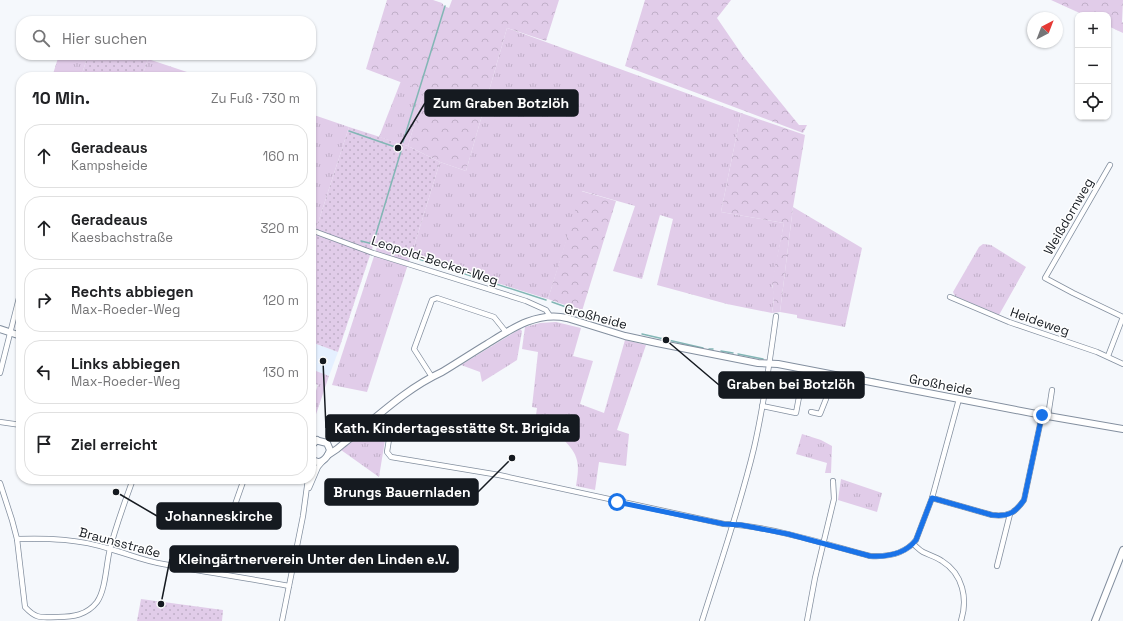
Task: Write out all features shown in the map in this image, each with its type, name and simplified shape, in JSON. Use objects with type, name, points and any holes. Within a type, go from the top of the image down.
[{"type":"street","name":"Weißdornweg","points":[[1108,356],[1123,316],[1073,293],[1045,278],[1110,165]]},
{"type":"street","name":"Leopold-Becker-Weg","points":[[316,232],[373,253],[526,300],[546,310],[550,316]]},
{"type":"street","name":"Heideweg","points":[[950,297],[1008,322],[1108,356],[1123,364]]},
{"type":"street","points":[[432,376],[414,349],[432,300],[436,298],[494,317],[506,332]]},
{"type":"street","points":[[0,373],[16,310]]},
{"type":"street","name":"Großheide","points":[[326,458],[392,404],[432,376],[442,372],[523,323],[550,316],[567,318],[625,336],[716,355],[778,364],[1045,416],[1123,429]]},
{"type":"street","points":[[702,621],[732,525],[753,449],[770,364],[776,316]]},
{"type":"street","points":[[0,329],[16,335]]},
{"type":"street","points":[[811,412],[820,414],[826,399],[830,374]]},
{"type":"street","points":[[932,498],[999,516],[1010,514],[1019,508],[1024,500],[1052,390]]},
{"type":"street","points":[[762,406],[796,413],[799,397]]},
{"type":"street","points":[[376,418],[390,433],[387,452],[391,457],[499,475],[724,524],[741,525],[788,534],[870,556],[882,557],[902,551],[913,544],[916,540],[932,498],[959,399]]},
{"type":"street","points":[[0,422],[16,424]]},
{"type":"street","points":[[316,440],[324,441],[329,446],[330,450],[316,472]]},
{"type":"street","name":"Großheide","points":[[329,446],[342,444]]},
{"type":"street","points":[[316,461],[326,458]]},
{"type":"street","points":[[807,621],[813,584],[834,499],[833,481]]},
{"type":"street","points":[[0,483],[17,539],[26,607],[33,615],[40,617],[80,615],[90,609],[97,602],[102,591],[110,548],[131,484]]},
{"type":"street","points":[[231,516],[242,484]]},
{"type":"street","points":[[282,621],[307,484]]},
{"type":"street","points":[[306,493],[310,484]]},
{"type":"street","points":[[997,566],[1010,514]]},
{"type":"street","name":"Braunsstraße","points":[[17,539],[44,538],[68,540],[110,548],[140,559],[163,564],[289,586]]},
{"type":"street","points":[[913,544],[923,552],[943,561],[952,568],[959,578],[964,595],[961,621]]},
{"type":"street","points":[[1095,621],[1123,550]]},
{"type":"shaded area","points":[[316,344],[338,352],[329,376],[316,371]]},
{"type":"green space","points":[[387,0],[433,0],[442,3],[444,6],[449,8],[452,0],[559,0],[546,41],[507,28],[466,171],[440,162],[408,146],[424,91],[366,69]]},
{"type":"green space","points":[[645,0],[731,0],[717,18],[743,56],[799,125],[807,125],[803,133],[625,66]]},
{"type":"green space","points":[[1051,0],[1123,0],[1123,33],[1111,27],[1111,12],[1077,12]]},
{"type":"green space","points":[[507,28],[741,113],[721,212],[784,223],[772,286],[774,296],[772,313],[727,304],[657,285],[673,219],[660,215],[642,279],[613,271],[635,206],[582,191],[548,299],[411,256],[440,162],[466,171]]},
{"type":"green space","points":[[57,60],[86,60],[83,72],[54,72]]},
{"type":"green space","points":[[86,60],[148,60],[144,72],[83,72]]},
{"type":"green space","points":[[148,60],[151,60],[187,72],[144,72]]},
{"type":"green space","points":[[401,81],[424,91],[408,146],[379,137]]},
{"type":"green space","points":[[741,113],[805,135],[793,207],[780,312],[772,313],[774,299],[772,282],[784,223],[721,212]]},
{"type":"green space","points":[[316,116],[349,127],[316,226]]},
{"type":"green space","points":[[349,127],[408,146],[440,162],[411,256],[374,243],[338,352],[316,344],[317,226]]},
{"type":"green space","points":[[581,191],[616,201],[582,311],[548,299]]},
{"type":"green space","points":[[793,207],[862,248],[845,327],[797,318],[797,315],[780,312]]},
{"type":"green space","points":[[983,244],[991,245],[1026,267],[999,315],[955,296],[953,292],[979,247]]},
{"type":"green space","points":[[377,247],[410,258],[367,392],[332,385]]},
{"type":"green space","points":[[556,322],[581,328],[573,356],[593,361],[580,404],[604,413],[625,340],[646,345],[617,430],[629,434],[626,466],[599,462],[595,490],[576,486],[578,472],[577,460],[572,450],[563,439],[564,434],[558,432],[557,436],[553,436],[546,429],[547,417],[536,415],[537,408],[532,407],[538,352],[522,349],[525,327],[540,323]]},
{"type":"green space","points":[[520,329],[522,331],[517,360],[482,382],[480,372],[461,365]]},
{"type":"green space","points":[[316,371],[329,376],[316,414],[316,391],[318,385],[316,384]]},
{"type":"green space","points":[[377,423],[386,434],[379,477],[341,450]]},
{"type":"green space","points":[[802,434],[821,440],[832,446],[831,473],[825,473],[827,463],[796,454]]},
{"type":"green space","points":[[841,479],[882,493],[877,512],[838,500]]},
{"type":"green space","points":[[141,599],[223,610],[222,621],[137,621]]},
{"type":"waterway","points":[[403,142],[445,6]]},
{"type":"waterway","points":[[349,131],[398,148],[401,151],[373,244],[361,241]]},
{"type":"waterway","points":[[378,246],[546,300]]},
{"type":"waterway","points":[[552,302],[591,316]]},
{"type":"waterway","points":[[596,317],[621,326]]},
{"type":"waterway","points":[[642,334],[703,348]]},
{"type":"waterway","points":[[721,351],[733,353]]},
{"type":"waterway","points":[[738,354],[763,359]]},
{"type":"waterway","points":[[843,373],[854,375]]},
{"type":"waterway","points":[[861,377],[878,380]]},
{"type":"place","name":"Zum Graben Botzlöh","points":[[398,148]]},
{"type":"place","name":"Graben bei Botzlöh","points":[[666,340]]},
{"type":"place","name":"Kath. Kindertagesstätte St. Brigida","points":[[323,361]]},
{"type":"place","name":"Brungs Bauernladen","points":[[512,458]]},
{"type":"place","name":"Johanneskirche","points":[[116,492]]},
{"type":"place","name":"Kleingärtnerverein Unter den Linden e.V.","points":[[161,604]]},
{"type":"route","points":[[617,502],[724,524],[741,525],[788,534],[870,556],[882,557],[902,551],[913,544],[916,540],[932,498],[999,516],[1010,514],[1019,508],[1024,500],[1042,415]]}]
